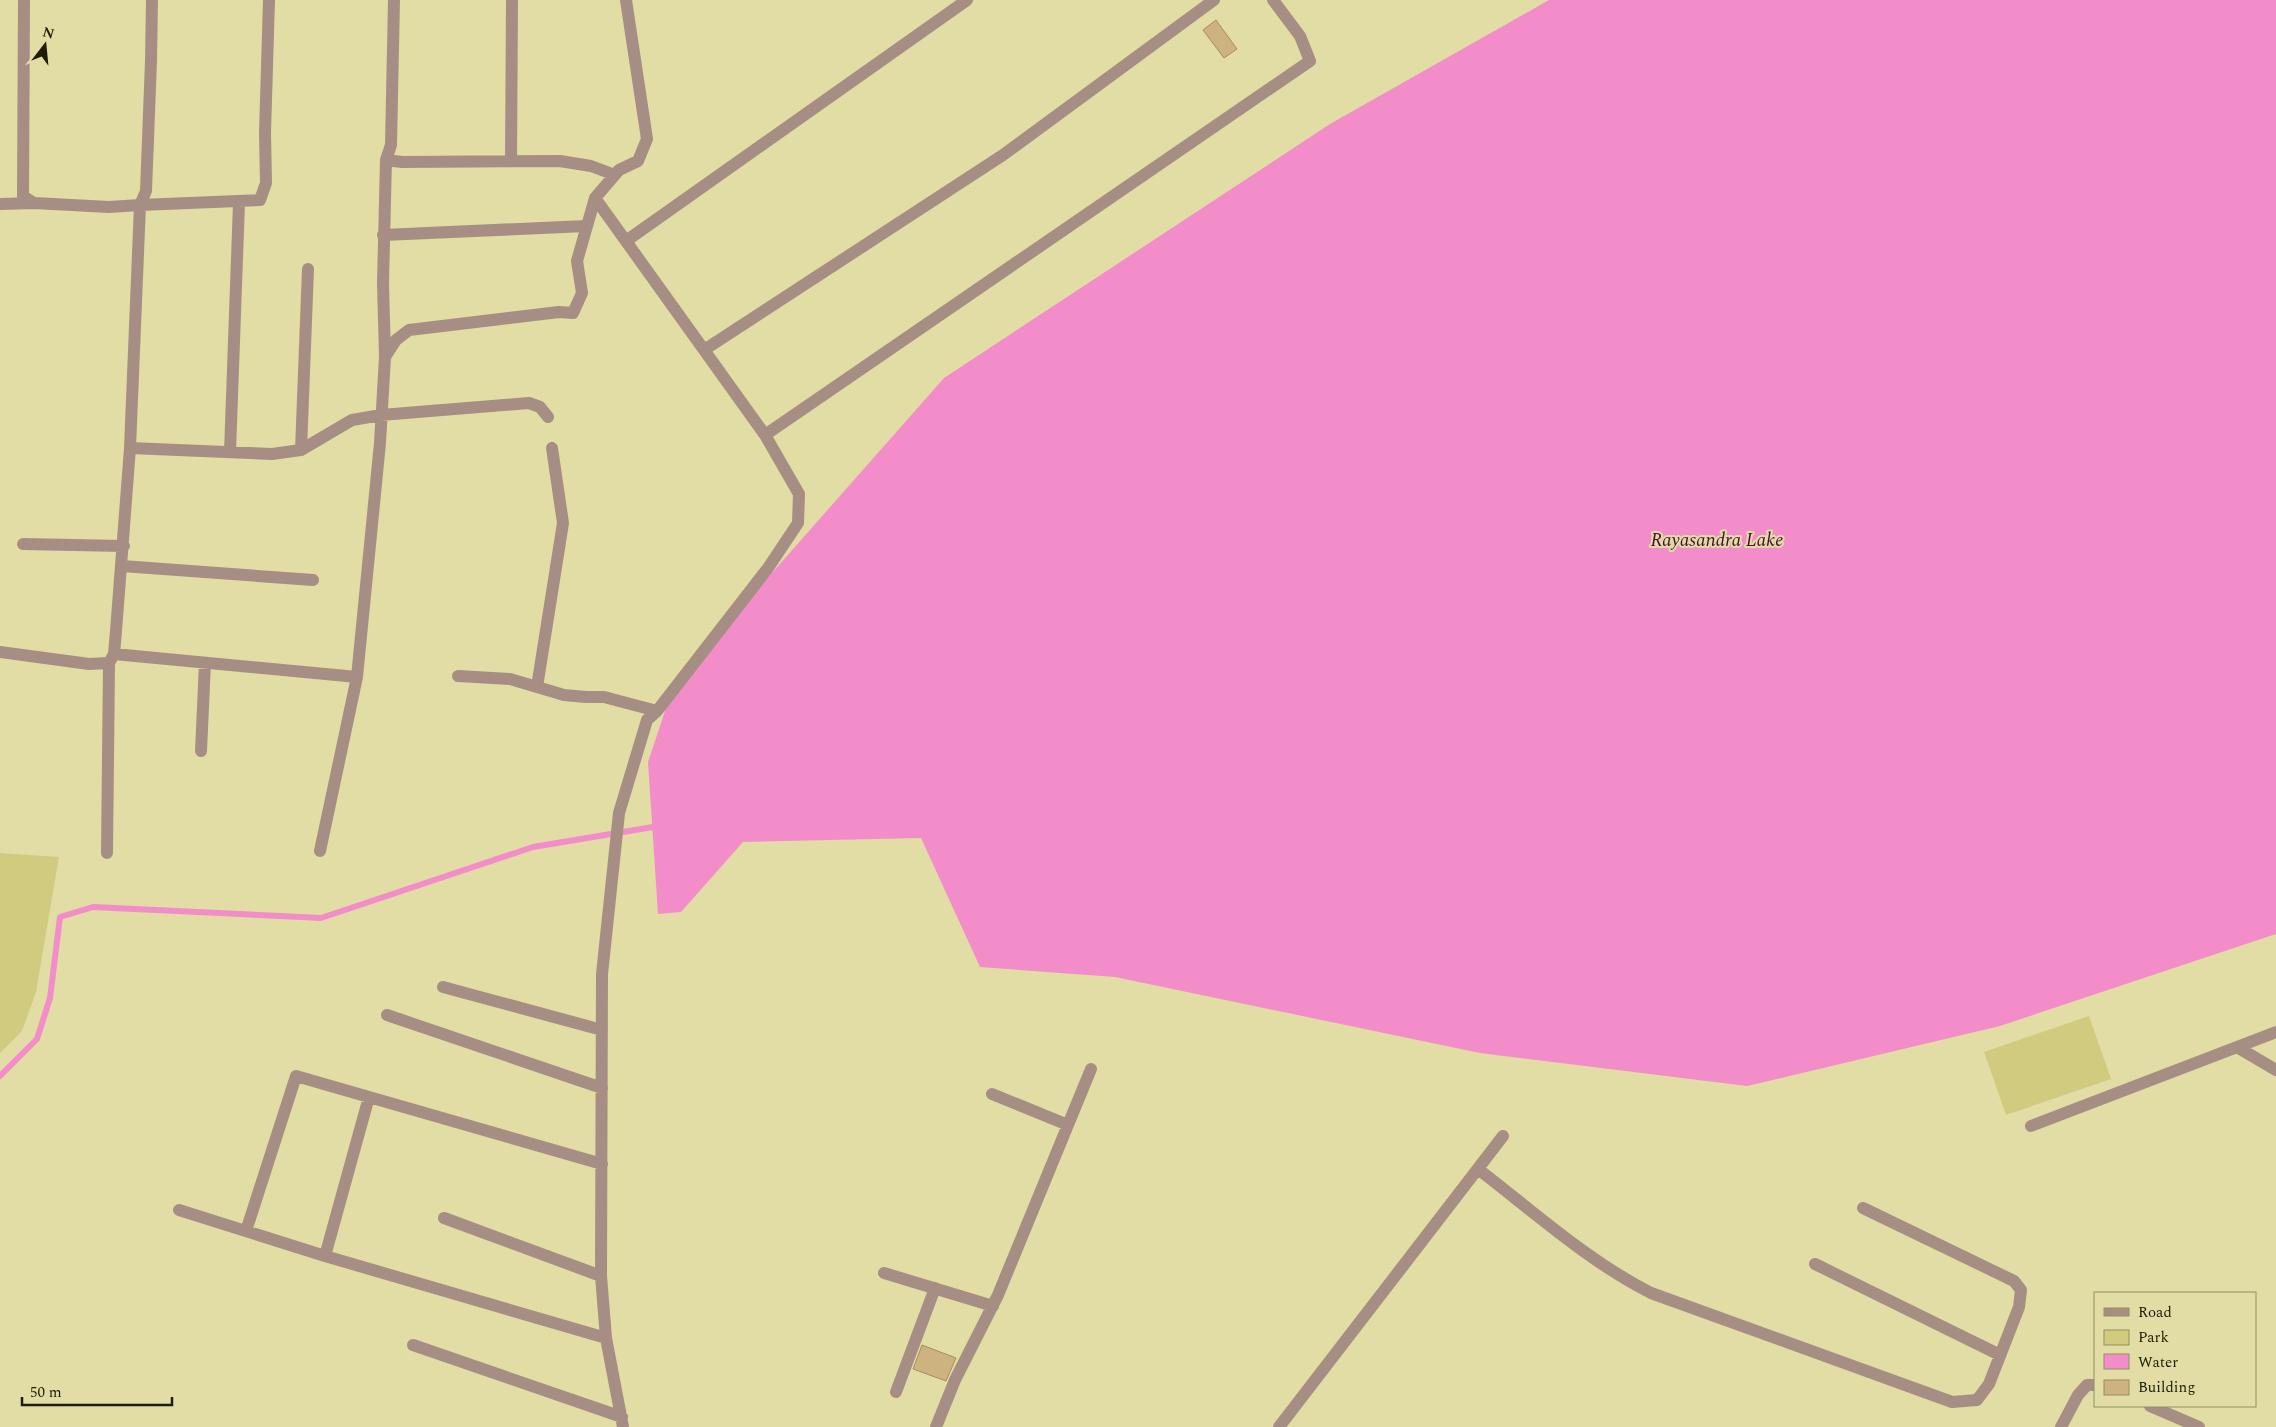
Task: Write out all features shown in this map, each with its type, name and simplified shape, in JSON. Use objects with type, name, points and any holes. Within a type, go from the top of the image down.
[{"type":"street","points":[[24,0],[23,196],[34,203]]},
{"type":"street","points":[[106,853],[111,658],[124,546],[140,205],[146,190],[152,0]]},
{"type":"street","points":[[0,204],[34,203],[109,207],[239,203],[260,200],[266,183],[264,133],[269,0]]},
{"type":"street","points":[[320,851],[357,677],[381,415],[384,357],[383,235],[386,160],[390,145],[394,0]]},
{"type":"street","points":[[510,162],[512,0]]},
{"type":"street","points":[[384,357],[396,340],[409,330],[559,312],[573,313],[582,293],[576,261],[595,198],[619,170],[638,161],[648,139],[626,0]]},
{"type":"street","points":[[626,241],[967,0]]},
{"type":"street","points":[[704,350],[1003,155],[1214,0]]},
{"type":"street","points":[[765,435],[1310,61],[1300,36],[1273,0]]},
{"type":"street","points":[[386,160],[402,162],[560,161],[592,166],[615,175]]},
{"type":"street","points":[[595,198],[765,435],[799,494],[798,523],[768,568],[648,720],[619,813],[602,974],[601,1276],[606,1338],[622,1422]]},
{"type":"street","points":[[230,452],[239,203]]},
{"type":"street","points":[[383,235],[586,226]]},
{"type":"street","points":[[301,450],[308,269]]},
{"type":"street","points":[[130,448],[272,454],[301,450],[352,420],[381,415],[528,403],[540,407],[548,417]]},
{"type":"street","points":[[537,687],[563,523],[552,448]]},
{"type":"street","points":[[23,544],[124,546]]},
{"type":"street","points":[[122,566],[313,580]]},
{"type":"street","points":[[0,652],[89,664],[111,658],[205,663],[357,677]]},
{"type":"street","points":[[200,751],[205,663]]},
{"type":"street","points":[[458,676],[510,679],[564,695],[586,698],[604,696],[657,711]]},
{"type":"street","points":[[443,987],[602,1030]]},
{"type":"street","points":[[386,1015],[602,1088]]},
{"type":"street","points":[[2031,1126],[2276,1032]]},
{"type":"street","points":[[2237,1047],[2276,1070]]},
{"type":"street","points":[[936,1427],[955,1380],[993,1306],[1092,1068]]},
{"type":"street","points":[[246,1231],[296,1076],[602,1164]]},
{"type":"street","points":[[992,1094],[1068,1126]]},
{"type":"street","points":[[325,1256],[369,1096]]},
{"type":"street","points":[[1279,1427],[1504,1136]]},
{"type":"street","points":[[1478,1169],[1599,1262],[1625,1280],[1651,1293],[1952,1402],[1977,1400],[1989,1384],[2018,1307],[2021,1290],[2014,1281],[1863,1208]]},
{"type":"street","points":[[179,1210],[325,1256],[606,1338]]},
{"type":"street","points":[[444,1218],[601,1276]]},
{"type":"street","points":[[1814,1264],[2000,1355]]},
{"type":"street","points":[[884,1273],[993,1306]]},
{"type":"street","points":[[896,1392],[935,1288]]},
{"type":"street","points":[[413,1345],[622,1422]]},
{"type":"street","points":[[2061,1427],[2078,1395],[2087,1385],[2094,1385]]},
{"type":"street","points":[[2152,1407],[2199,1427]]},
{"type":"green space","points":[[0,853],[59,857],[36,992],[22,1031],[0,1053]]},
{"type":"green space","points":[[2089,1016],[2111,1079],[2006,1115],[1984,1052]]},
{"type":"water","name":"Rayasandra Lake","points":[[1549,0],[2276,0],[2276,934],[2000,1026],[1747,1086],[1480,1053],[1115,977],[980,967],[921,838],[743,842],[681,912],[658,914],[648,762],[674,684],[944,378],[1330,124]]},
{"type":"building","points":[[1216,20],[1237,49],[1224,58],[1203,30]]},
{"type":"building","points":[[922,1345],[956,1358],[946,1381],[913,1369]]},
{"type":"waterway","points":[[0,1076],[37,1039],[50,998],[60,917],[93,907],[321,918],[533,847],[659,826]]}]
